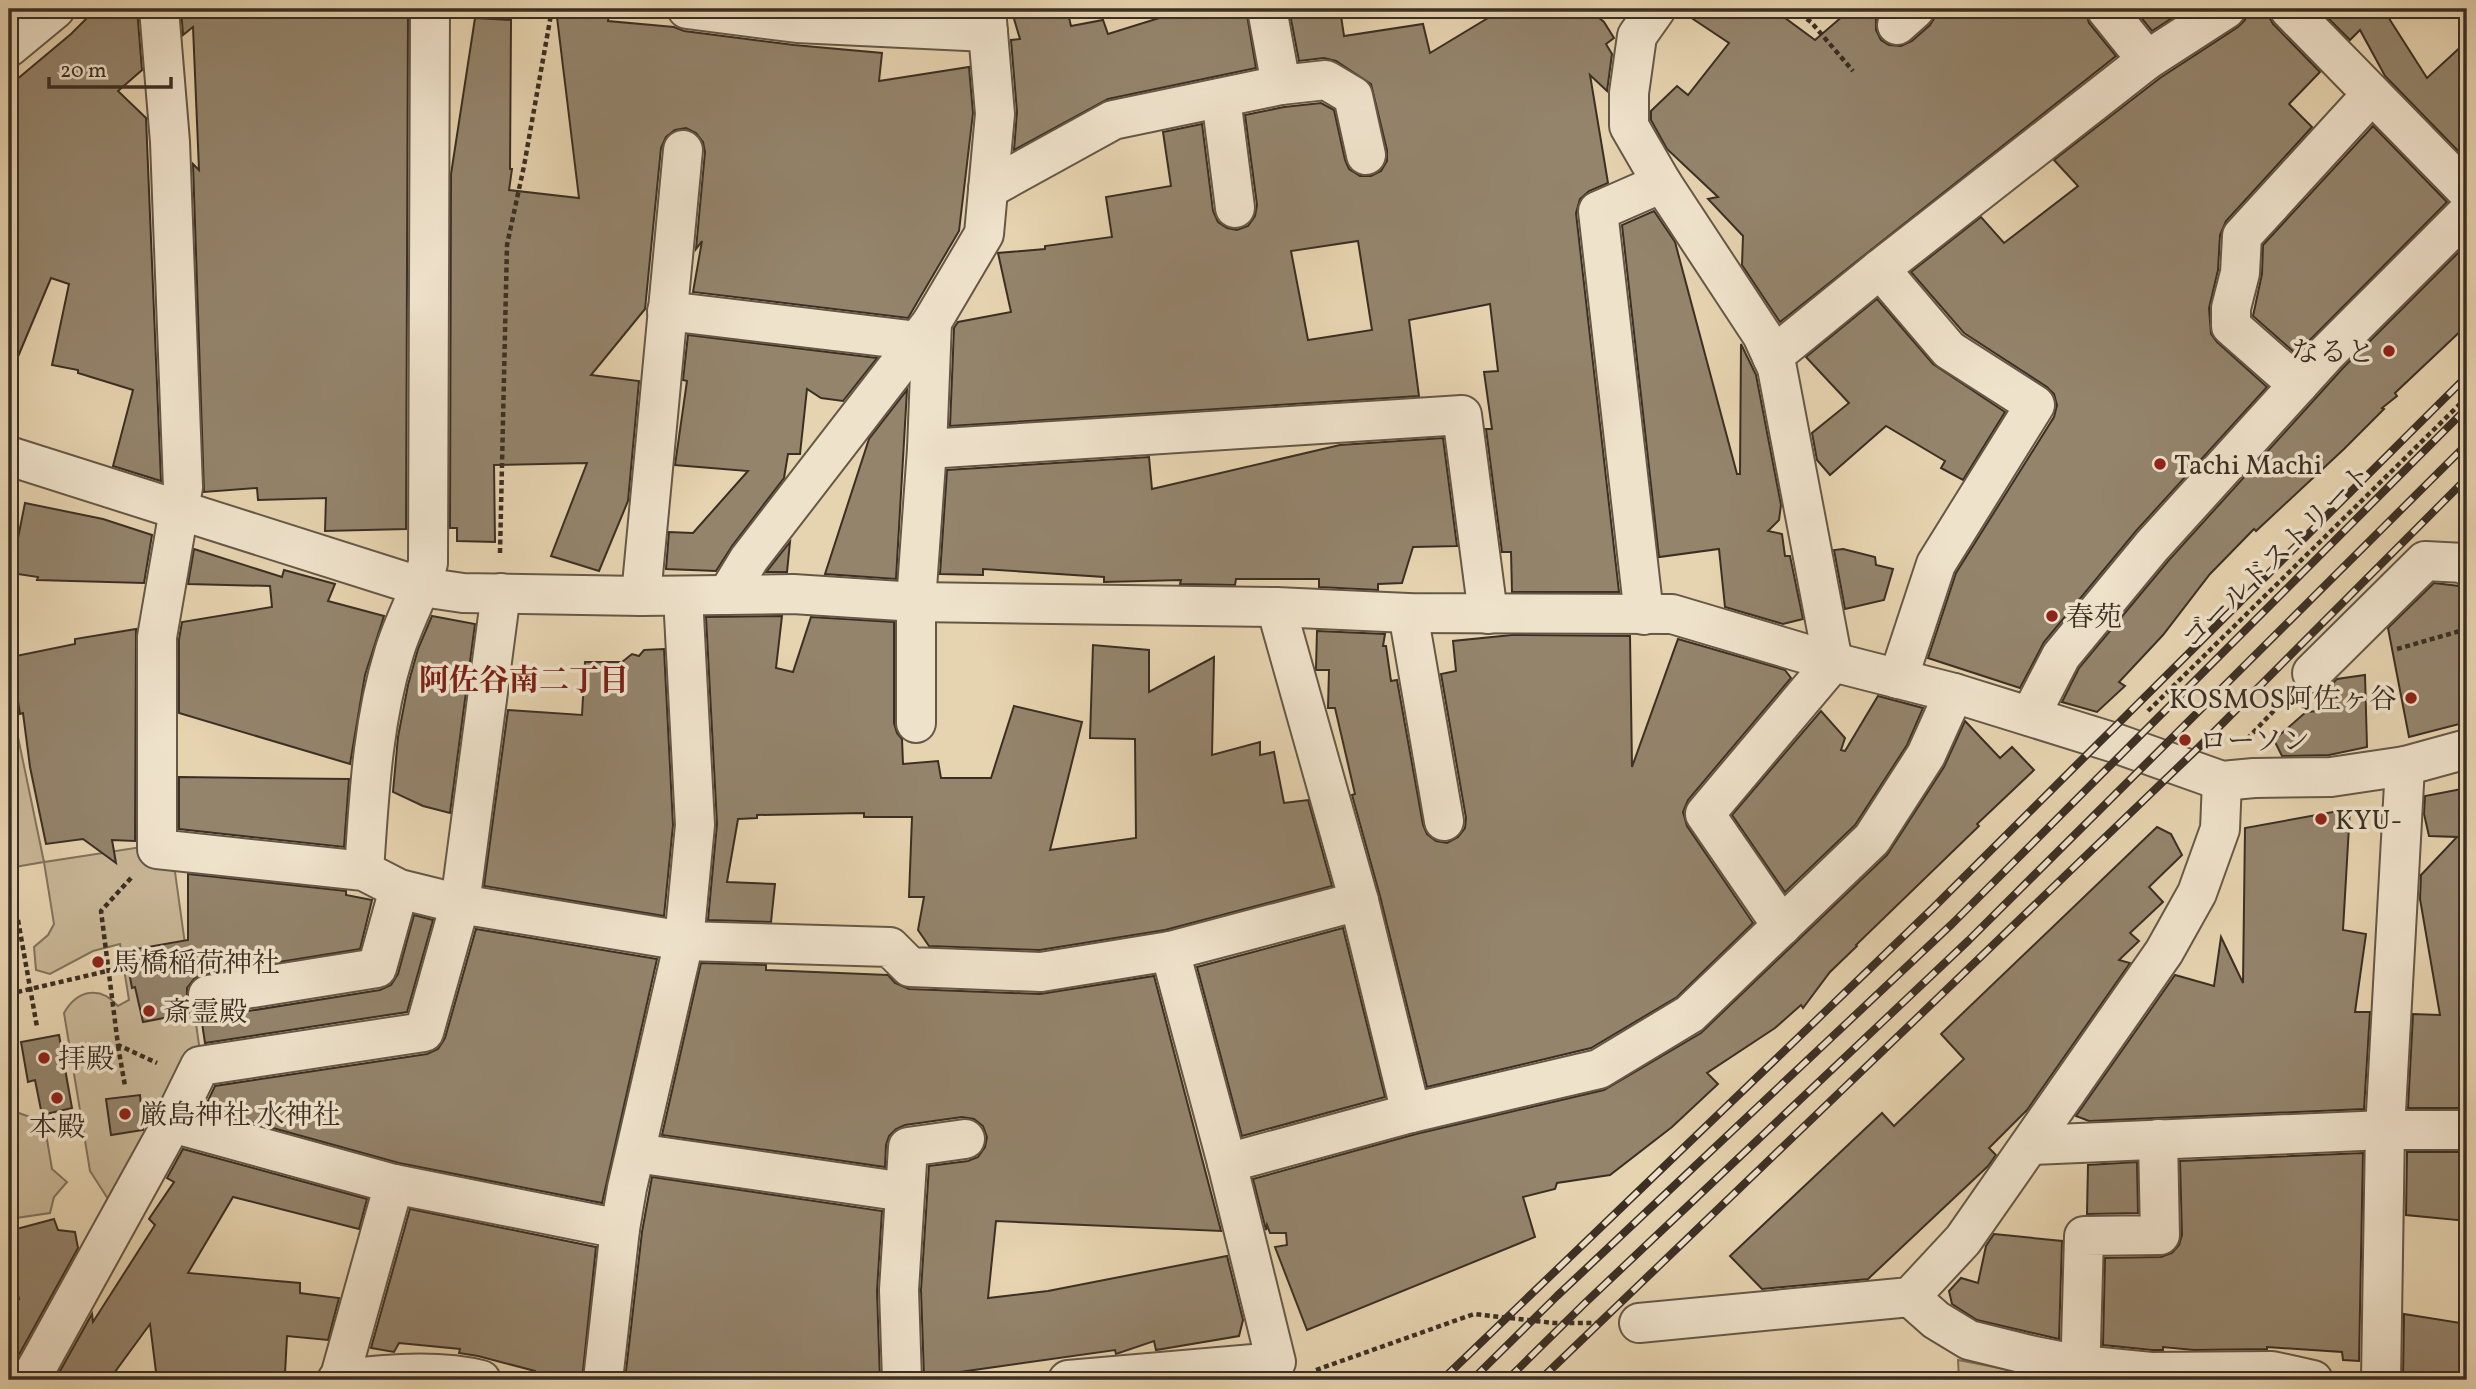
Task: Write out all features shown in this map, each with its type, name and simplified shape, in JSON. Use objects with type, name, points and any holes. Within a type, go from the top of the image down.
[{"type":"street","points":[[9,47],[55,9]]},
{"type":"street","points":[[159,9],[170,142],[183,487],[158,636],[157,849],[364,871],[399,889],[460,904],[684,941],[890,947],[910,967],[1041,972],[1170,951],[1359,901]]},
{"type":"street","points":[[364,871],[372,760],[383,693],[394,651],[422,587],[428,563],[430,9]]},
{"type":"street","points":[[687,9],[797,23],[987,20],[995,114],[984,234],[925,331],[749,559],[727,595]]},
{"type":"street","points":[[1268,9],[1281,85]]},
{"type":"street","points":[[2106,9],[2147,60]]},
{"type":"street","points":[[1772,357],[2147,60],[2226,9]]},
{"type":"street","points":[[2289,9],[2467,191]]},
{"type":"street","points":[[1640,18],[1629,93],[1629,126],[1662,183],[1762,335],[1777,369],[1833,662]]},
{"type":"street","points":[[988,189],[1113,120],[1281,85],[1326,80],[1353,96],[1366,155]]},
{"type":"street","points":[[2298,385],[2231,326],[2231,307],[2240,272],[2242,236],[2372,94]]},
{"type":"street","points":[[1221,98],[1235,208]]},
{"type":"street","points":[[641,596],[683,150]]},
{"type":"street","points":[[1644,615],[1598,211],[1662,183]]},
{"type":"street","points":[[2030,716],[2061,656],[2152,546],[2327,353],[2467,213]]},
{"type":"street","points":[[1880,270],[1949,350],[2035,405],[1936,564],[1898,680]]},
{"type":"street","points":[[667,311],[925,331]]},
{"type":"street","points":[[916,723],[916,601],[926,449],[925,331]]},
{"type":"street","points":[[926,449],[1462,415],[1488,614]]},
{"type":"street","points":[[9,456],[422,587],[463,593],[641,596],[793,594],[916,601],[1276,607],[1408,613],[1672,614],[2030,716],[2222,781],[2331,777],[2405,766],[2467,749]]},
{"type":"street","points":[[2312,673],[2425,561],[2464,563],[2467,566]]},
{"type":"street","points":[[30,1380],[172,1123],[200,1066],[424,1032],[460,904],[501,593]]},
{"type":"street","points":[[603,1380],[620,1229],[684,941],[695,825],[683,596]]},
{"type":"street","points":[[1276,607],[1359,901],[1411,1113]]},
{"type":"street","points":[[1408,613],[1444,821]]},
{"type":"street","points":[[1782,926],[1705,814],[1833,662]]},
{"type":"street","points":[[1227,1163],[1411,1113],[1599,1069],[1690,1014],[1872,839],[1926,755],[1954,693]]},
{"type":"street","points":[[2381,1380],[2385,1130],[2405,766]]},
{"type":"street","points":[[1639,1323],[1910,1297],[1963,1240],[2032,1145],[2164,952],[2197,893],[2220,829],[2222,781]]},
{"type":"street","points":[[208,995],[377,968],[399,889]]},
{"type":"street","points":[[1068,1380],[1276,1362],[1227,1163],[1170,951]]},
{"type":"street","points":[[172,1123],[394,1184],[620,1229]]},
{"type":"street","points":[[2032,1145],[2385,1130],[2467,1130]]},
{"type":"street","points":[[902,1380],[899,1290],[908,1147],[965,1139]]},
{"type":"street","points":[[2080,1373],[2084,1236],[2160,1235],[2158,1139]]},
{"type":"street","points":[[636,1153],[905,1192]]},
{"type":"street","points":[[394,1184],[338,1380],[433,1373],[460,1374],[481,1380]]},
{"type":"street","points":[[1910,1297],[1936,1320],[1969,1340],[2080,1373],[2272,1371],[2313,1380]]},
{"type":"path","points":[[501,593],[507,245],[552,9]]},
{"type":"path","points":[[1793,9],[1811,22],[1853,71]]},
{"type":"path","name":"ゴールドストリート","points":[[2115,743],[2467,397]]},
{"type":"path","points":[[125,1086],[107,971],[101,911],[157,849]]},
{"type":"path","points":[[9,874],[13,894]]},
{"type":"path","points":[[18,920],[37,1027]]},
{"type":"path","points":[[9,994],[107,971]]},
{"type":"path","points":[[118,1045],[166,1067]]},
{"type":"path","points":[[1310,1371],[1474,1314],[1554,1323],[1639,1323]]},
{"type":"shaded area","points":[[9,694],[44,862],[9,868]]},
{"type":"shaded area","points":[[148,846],[175,872],[200,1052],[110,1202],[90,1171],[64,1013],[75,999],[89,993],[104,995],[118,1006],[129,1000],[120,944],[93,951],[50,974],[36,970],[34,947],[48,935],[54,924],[44,862]]},
{"type":"shaded area","points":[[9,1078],[16,1112],[44,1122],[52,1169],[67,1182],[54,1197],[50,1213],[9,1219]]},
{"type":"shaded area","points":[[1958,1360],[2061,1380],[1959,1380]]},
{"type":"building","points":[[96,9],[137,9],[142,70],[118,91],[146,118],[161,481],[113,466],[133,390],[78,373],[78,370],[52,365],[69,284],[51,278],[9,378],[9,86],[71,34]]},
{"type":"building","points":[[181,9],[408,9],[406,529],[325,531],[326,498],[258,500],[257,488],[204,492],[193,164],[199,170],[193,27],[183,35]]},
{"type":"building","points":[[556,9],[610,9],[608,21],[674,27],[684,31],[794,45],[882,53],[879,81],[969,67],[973,113],[959,231],[908,318],[693,292],[702,241],[696,249],[705,152],[703,142],[696,133],[686,128],[675,130],[666,137],[661,148],[645,309],[591,375],[639,381],[628,501],[599,571],[551,556],[587,463],[494,465],[495,542],[457,541],[457,528],[450,528],[451,174],[475,18],[511,20],[512,169],[509,190],[579,198]]},
{"type":"building","points":[[1011,9],[1067,9],[1071,26],[1103,20],[1108,34],[1188,9],[1207,9],[1209,14],[1246,9],[1256,68],[1108,99],[1014,150],[1017,112],[1011,40],[1020,39]]},
{"type":"building","points":[[1289,9],[1340,9],[1344,36],[1423,24],[1430,53],[1503,9],[1588,9],[1604,22],[1614,38],[1606,44],[1612,54],[1607,91],[1590,75],[1608,183],[1589,191],[1580,199],[1576,213],[1619,592],[1512,592],[1511,552],[1502,552],[1486,429],[1492,429],[1484,372],[1498,371],[1490,304],[1409,320],[1419,396],[950,426],[954,328],[958,322],[1011,312],[998,253],[1045,249],[1045,246],[1112,237],[1106,197],[1171,186],[1163,132],[1202,124],[1213,211],[1218,222],[1237,230],[1248,226],[1255,216],[1257,205],[1245,115],[1321,103],[1334,110],[1349,169],[1360,176],[1371,176],[1381,171],[1387,161],[1387,150],[1371,84],[1336,61],[1324,58],[1299,61]],"holes":[[[1358,241],[1372,330],[1308,340],[1291,251]]]},
{"type":"building","points":[[1678,9],[1773,9],[1815,40],[1851,9],[1882,9],[1876,19],[1876,30],[1881,40],[1889,45],[1901,46],[1912,41],[1930,25],[1936,9],[2085,9],[2089,23],[2116,56],[1780,322],[1742,265],[1743,236],[1708,199],[1718,197],[1667,149],[1651,120],[1651,111],[1677,86],[1688,95],[1729,43]]},
{"type":"building","points":[[2134,9],[2186,9],[2152,31]]},
{"type":"building","points":[[2248,9],[2268,9],[2273,24],[2320,72],[2289,104],[2312,127],[2226,221],[2220,235],[2218,270],[2209,308],[2211,334],[2267,387],[2136,531],[2044,642],[2020,688],[1928,658],[1956,573],[2054,417],[2057,405],[2054,394],[2047,387],[1964,333],[1911,272],[1981,217],[2004,243],[2078,186],[2054,160],[2160,78],[2238,27],[2245,20]]},
{"type":"building","points":[[2319,9],[2383,9],[2427,78],[2467,41],[2467,160],[2385,76],[2360,30],[2350,40]]},
{"type":"building","points":[[2373,126],[2447,202],[2296,354],[2253,316],[2262,274],[2263,245]]},
{"type":"building","points":[[1654,211],[1675,242],[1737,474],[1740,474],[1741,344],[1756,375],[1781,505],[1779,520],[1768,531],[1782,534],[1785,556],[1790,556],[1803,619],[1783,624],[1725,607],[1719,549],[1659,557],[1622,225]]},
{"type":"building","points":[[2467,244],[2467,325],[2395,393],[2397,396],[2382,408],[2384,409],[2344,449],[2256,531],[2254,529],[2210,574],[2163,635],[2119,682],[2125,686],[2097,712],[2062,702],[2079,668],[2169,560],[2343,368]]},
{"type":"building","points":[[1877,299],[1933,364],[2005,412],[1963,480],[1941,468],[1945,461],[1886,426],[1830,475],[1817,460],[1812,433],[1849,403],[1806,357]]},
{"type":"building","points":[[688,335],[877,358],[843,401],[821,398],[807,389],[800,454],[788,454],[784,478],[716,571],[666,569],[669,532],[693,533],[748,471],[675,465],[687,381],[683,380]]},
{"type":"building","points":[[907,390],[896,579],[825,574],[869,439]]},
{"type":"building","points":[[1443,438],[1457,546],[1413,547],[1402,583],[1378,584],[1378,590],[1319,587],[1319,579],[1236,579],[1235,585],[1180,584],[1181,580],[1104,582],[1104,577],[983,569],[983,575],[940,574],[947,470],[1149,457],[1152,489],[1340,445]]},
{"type":"building","points":[[25,503],[103,519],[152,535],[144,583],[37,580],[38,577],[11,573]]},
{"type":"building","points":[[790,542],[787,572],[766,572],[767,571]]},
{"type":"building","points":[[194,549],[282,577],[284,570],[335,584],[328,601],[384,616],[365,675],[350,764],[179,713],[179,639],[182,622],[272,607],[270,586],[188,584]]},
{"type":"building","points":[[1843,549],[1875,557],[1876,565],[1893,569],[1884,600],[1845,609],[1834,550]]},
{"type":"building","points":[[2434,583],[2467,587],[2467,722],[2409,737],[2388,628]]},
{"type":"building","points":[[432,616],[475,624],[450,813],[423,806],[393,792],[398,737],[408,685],[418,649]]},
{"type":"building","points":[[782,616],[776,668],[793,672],[811,617],[894,622],[894,723],[902,739],[903,764],[938,761],[941,778],[991,778],[1014,706],[1082,722],[1050,850],[1136,838],[1135,739],[1090,738],[1093,645],[1149,650],[1149,692],[1214,657],[1212,755],[1260,742],[1260,755],[1274,752],[1284,803],[1308,800],[1332,886],[1165,930],[1040,950],[929,946],[918,930],[924,897],[909,897],[912,817],[864,817],[864,813],[757,815],[757,818],[738,819],[727,882],[775,884],[771,922],[708,920],[717,824],[706,617]]},
{"type":"building","points":[[136,629],[135,841],[112,840],[116,863],[83,839],[46,844],[11,657],[75,644],[75,639]]},
{"type":"building","points":[[1317,631],[1385,634],[1383,646],[1386,646],[1391,681],[1397,680],[1423,825],[1427,834],[1436,841],[1447,843],[1458,837],[1465,828],[1466,818],[1441,674],[1456,671],[1453,641],[1512,635],[1630,636],[1632,767],[1678,639],[1785,670],[1791,678],[1688,800],[1683,812],[1687,826],[1753,923],[1677,997],[1591,1048],[1427,1087],[1352,795],[1355,794],[1335,708],[1328,708],[1329,670],[1316,670]]},
{"type":"building","points":[[664,649],[673,825],[664,916],[484,886],[508,710],[582,715],[585,662],[622,662],[632,654],[639,656],[644,650]]},
{"type":"building","points":[[2365,675],[2367,747],[2329,755],[2282,756],[2274,740],[2306,712],[2330,710],[2325,694],[2334,687],[2337,679]]},
{"type":"building","points":[[1878,696],[1923,708],[1907,745],[1855,825],[1785,892],[1732,815],[1821,711],[1845,738],[1841,750],[1845,751]]},
{"type":"building","points":[[1965,721],[2000,758],[2012,747],[2034,770],[1856,945],[1830,972],[1803,1008],[1801,1005],[1775,1028],[1707,1073],[1718,1084],[1672,1127],[1610,1175],[1557,1183],[1555,1189],[1523,1197],[1535,1237],[1307,1330],[1275,1247],[1287,1245],[1286,1233],[1270,1233],[1267,1225],[1266,1230],[1253,1179],[1416,1134],[1604,1090],[1701,1033],[1887,855],[1944,767]]},
{"type":"building","points":[[179,777],[349,779],[344,847],[179,829]]},
{"type":"building","points":[[2467,788],[2467,1108],[2408,1108],[2413,1014],[2440,1015],[2420,899],[2421,875],[2457,837],[2429,836],[2424,814],[2425,796]]},
{"type":"building","points":[[2350,809],[2343,930],[2366,934],[2355,1012],[2370,1012],[2364,1109],[2089,1121],[2076,1116],[2175,975],[2214,986],[2221,937],[2243,983],[2245,828]]},
{"type":"building","points":[[2157,827],[2171,834],[2182,855],[2149,887],[2163,902],[2130,933],[2139,941],[2119,960],[2130,963],[2027,1110],[1989,1148],[1996,1155],[1988,1166],[1868,1279],[1762,1289],[1730,1256],[1882,1113],[1894,1126],[1964,1059],[1941,1034]]},
{"type":"building","points":[[188,874],[346,891],[346,895],[372,900],[360,949],[204,974],[194,979],[187,988],[187,999],[195,1012],[143,1022],[135,987],[132,988],[125,951],[188,940]]},
{"type":"building","points":[[414,915],[433,920],[407,1012],[205,1043],[201,1016],[211,1017],[380,990],[391,985],[398,974]]},
{"type":"building","points":[[1343,928],[1385,1097],[1242,1136],[1197,967]]},
{"type":"building","points":[[476,929],[657,959],[602,1203],[399,1163],[204,1109],[215,1086],[427,1054],[438,1049],[445,1038]]},
{"type":"building","points":[[701,963],[766,965],[766,970],[888,975],[895,983],[909,989],[1040,994],[1154,976],[1221,1231],[996,1221],[988,1298],[1048,1291],[1227,1256],[1243,1320],[1239,1336],[1156,1350],[1154,1341],[1116,1354],[1115,1350],[924,1377],[921,1290],[929,1166],[968,1161],[978,1157],[985,1147],[987,1137],[983,1126],[974,1119],[962,1117],[905,1125],[889,1136],[885,1167],[662,1135]]},
{"type":"building","points":[[59,1035],[72,1108],[42,1115],[35,1080],[28,1082],[21,1042]]},
{"type":"building","name":"厳島神社 水神社","points":[[140,1095],[143,1130],[111,1135],[106,1099]]},
{"type":"building","points":[[183,1149],[367,1199],[359,1229],[233,1197],[188,1273],[300,1283],[300,1293],[339,1298],[328,1340],[287,1336],[285,1374],[235,1373],[235,1380],[157,1380],[150,1324],[109,1380],[55,1380],[92,1314],[93,1322],[155,1225],[149,1219],[174,1182],[167,1178]]},
{"type":"building","points":[[2407,1152],[2467,1152],[2467,1221],[2406,1215]]},
{"type":"building","points":[[2363,1153],[2359,1361],[2343,1360],[2342,1352],[2267,1347],[2194,1350],[2163,1347],[2163,1350],[2152,1350],[2103,1345],[2105,1258],[2161,1257],[2172,1253],[2179,1245],[2182,1235],[2180,1161]]},
{"type":"building","points":[[2137,1162],[2138,1213],[2087,1214],[2088,1165]]},
{"type":"building","points":[[652,1177],[882,1211],[877,1291],[880,1380],[625,1380],[642,1232]]},
{"type":"building","points":[[410,1209],[596,1247],[582,1380],[533,1380],[535,1371],[459,1353],[460,1349],[399,1343],[394,1352],[371,1348]]},
{"type":"building","points":[[54,1219],[58,1230],[75,1232],[78,1248],[9,1369],[9,1302],[19,1299],[9,1258],[9,1231]]},
{"type":"building","points":[[1994,1234],[2062,1241],[2059,1339],[1977,1320],[1952,1304],[1949,1291],[1961,1278],[1978,1283],[1986,1246]]},
{"type":"building","points":[[2404,1314],[2467,1324],[2467,1380],[2403,1379]]},
{"type":"railway","points":[[1442,1380],[1933,908],[2467,376]]},
{"type":"railway","points":[[1472,1380],[1557,1296],[1952,924],[2467,408]]},
{"type":"railway","points":[[1507,1380],[1969,940],[2467,444]]},
{"type":"railway","points":[[1540,1380],[2195,751],[2467,478]]},
{"type":"place","name":"なると","points":[[2389,351]]},
{"type":"place","name":"Tachi Machi","points":[[2160,464]]},
{"type":"place","name":"春苑","points":[[2052,616]]},
{"type":"place","name":"KOSMOS阿佐ヶ谷","points":[[2411,698]]},
{"type":"place","name":"ローソン","points":[[2185,740]]},
{"type":"place","name":"KYU-","points":[[2321,819]]},
{"type":"place","name":"馬橋稲荷神社","points":[[98,962]]},
{"type":"place","name":"斎霊殿","points":[[149,1011]]},
{"type":"place","name":"拝殿","points":[[44,1058]]},
{"type":"place","name":"本殿","points":[[57,1098]]},
{"type":"place","name":"厳島神社 水神社","points":[[125,1114]]},
{"type":"district","name":"阿佐谷南二丁目","points":[[524,680]]}]
